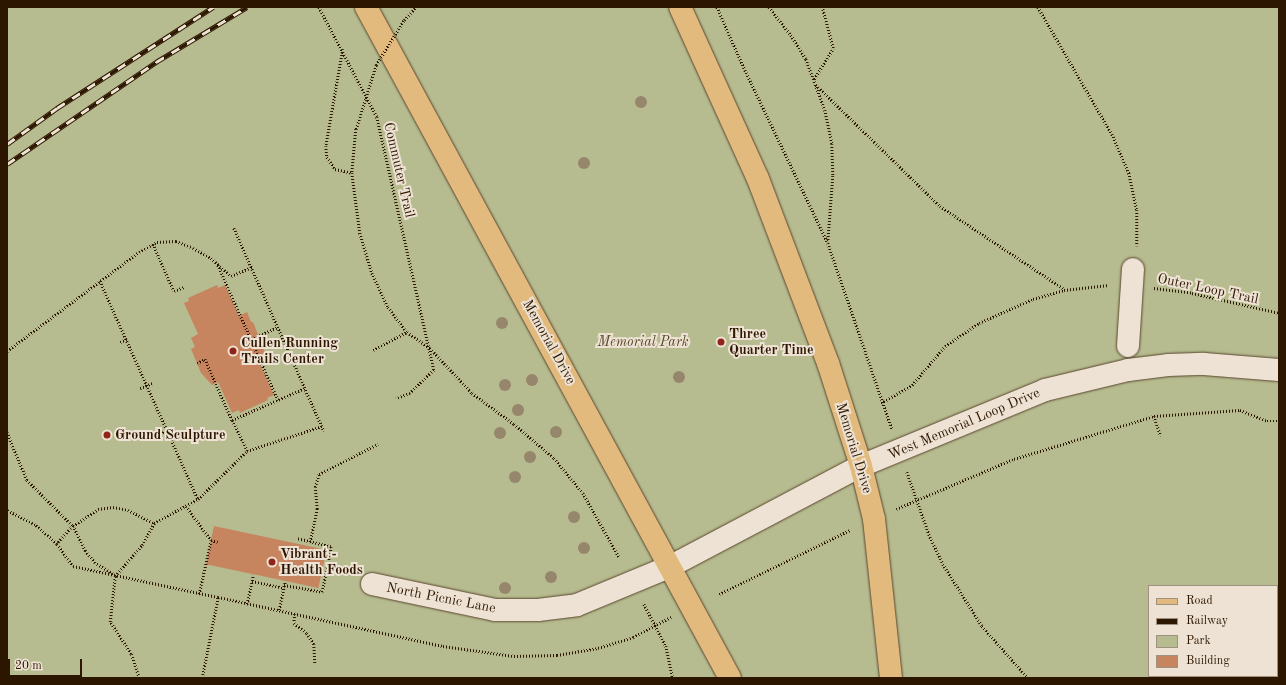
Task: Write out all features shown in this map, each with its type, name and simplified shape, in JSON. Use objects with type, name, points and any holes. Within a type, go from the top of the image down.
[{"type":"main road","name":"Memorial Drive","points":[[366,7],[671,566],[730,678]]},
{"type":"main road","name":"Memorial Drive","points":[[680,7],[758,178],[828,362],[861,466],[874,519],[891,678]]},
{"type":"street","points":[[1128,346],[1132,277]]},
{"type":"street","name":"West Memorial Loop Drive","points":[[671,566],[861,466],[1044,390],[1092,377],[1168,365],[1204,364],[1279,370]]},
{"type":"street","name":"North Picnic Lane","points":[[372,584],[494,610],[538,610],[577,605],[671,566]]},
{"type":"path","name":"Commuter Trail","points":[[320,7],[343,48],[378,123],[430,348],[434,370],[410,393],[396,399]]},
{"type":"path","points":[[416,7],[404,20],[376,65],[356,129],[352,173],[360,233],[372,273],[388,307],[407,332],[430,348],[472,393],[514,424],[554,458],[583,493],[619,557]]},
{"type":"path","points":[[717,7],[744,70],[828,243],[881,403],[889,420]]},
{"type":"path","points":[[769,7],[791,35],[814,79],[832,144],[833,176],[828,243]]},
{"type":"path","points":[[814,79],[833,48],[822,7]]},
{"type":"path","points":[[1038,7],[1053,28],[1112,134],[1129,173],[1137,210],[1139,238],[1132,277]]},
{"type":"path","points":[[343,48],[326,146],[328,157],[335,169],[352,173]]},
{"type":"path","points":[[816,85],[940,206],[1064,290]]},
{"type":"path","points":[[234,228],[324,431]]},
{"type":"path","points":[[7,351],[100,281],[153,244],[165,240],[176,241],[202,253],[217,263],[231,276],[252,267]]},
{"type":"path","points":[[153,244],[174,291],[184,287]]},
{"type":"path","points":[[217,263],[278,400]]},
{"type":"path","name":"Outer Loop Trail","points":[[881,403],[912,385],[945,346],[961,333],[1016,305],[1064,290],[1132,277],[1192,293],[1279,313]]},
{"type":"path","points":[[100,281],[198,499]]},
{"type":"path","points":[[251,339],[278,327]]},
{"type":"path","points":[[373,350],[407,332]]},
{"type":"path","points":[[120,342],[126,340]]},
{"type":"path","points":[[197,363],[205,359],[247,451]]},
{"type":"path","points":[[140,388],[153,383]]},
{"type":"path","points":[[232,420],[305,388]]},
{"type":"path","points":[[894,510],[1014,459],[1154,416],[1240,410],[1267,421],[1279,421]]},
{"type":"path","points":[[1154,416],[1161,436]]},
{"type":"path","points":[[139,678],[131,654],[110,622],[115,576],[142,546],[154,523],[198,499],[247,451],[322,426]]},
{"type":"path","points":[[160,434],[168,430]]},
{"type":"path","points":[[7,432],[27,480],[73,526],[85,551],[95,563],[115,576]]},
{"type":"path","points":[[310,542],[317,509],[315,487],[319,474],[378,444]]},
{"type":"path","points":[[908,476],[930,538],[962,596],[996,643],[1028,678]]},
{"type":"path","points":[[186,506],[211,540],[218,542]]},
{"type":"path","points":[[57,544],[73,526],[98,509],[113,507],[128,510],[154,523]]},
{"type":"path","points":[[7,512],[35,525],[57,544],[73,566],[443,646],[514,656],[580,653],[633,637],[675,615]]},
{"type":"path","points":[[719,594],[850,530]]},
{"type":"path","points":[[252,581],[322,592],[331,547],[298,539]]},
{"type":"path","points":[[199,594],[211,540]]},
{"type":"path","points":[[247,604],[253,575]]},
{"type":"path","points":[[279,611],[284,585]]},
{"type":"path","points":[[202,678],[218,597]]},
{"type":"path","points":[[644,604],[666,646],[673,678]]},
{"type":"path","points":[[295,614],[294,623],[307,633],[314,644],[315,663]]},
{"type":"green space","name":"Memorial Park","points":[[7,7],[1279,7],[1279,678],[7,678]]},
{"type":"building","name":"Cullen Running Trails Center","points":[[217,285],[218,288],[225,285],[239,316],[247,312],[251,322],[253,322],[268,360],[260,364],[274,395],[267,398],[268,400],[240,413],[239,410],[232,413],[218,382],[212,385],[201,373],[191,349],[195,347],[191,338],[198,334],[184,303],[189,301],[188,298]]},
{"type":"building","points":[[214,526],[326,550],[318,588],[206,564]]},
{"type":"railway","points":[[7,144],[57,108],[213,7]]},
{"type":"railway","points":[[7,164],[156,62],[247,7]]},
{"type":"place","name":"Three Quarter Time","points":[[721,342]]},
{"type":"place","name":"Cullen Running Trails Center","points":[[233,351]]},
{"type":"place","name":"Ground Sculpture","points":[[107,435]]},
{"type":"place","name":"Vibrant - Health Foods","points":[[272,562]]}]
